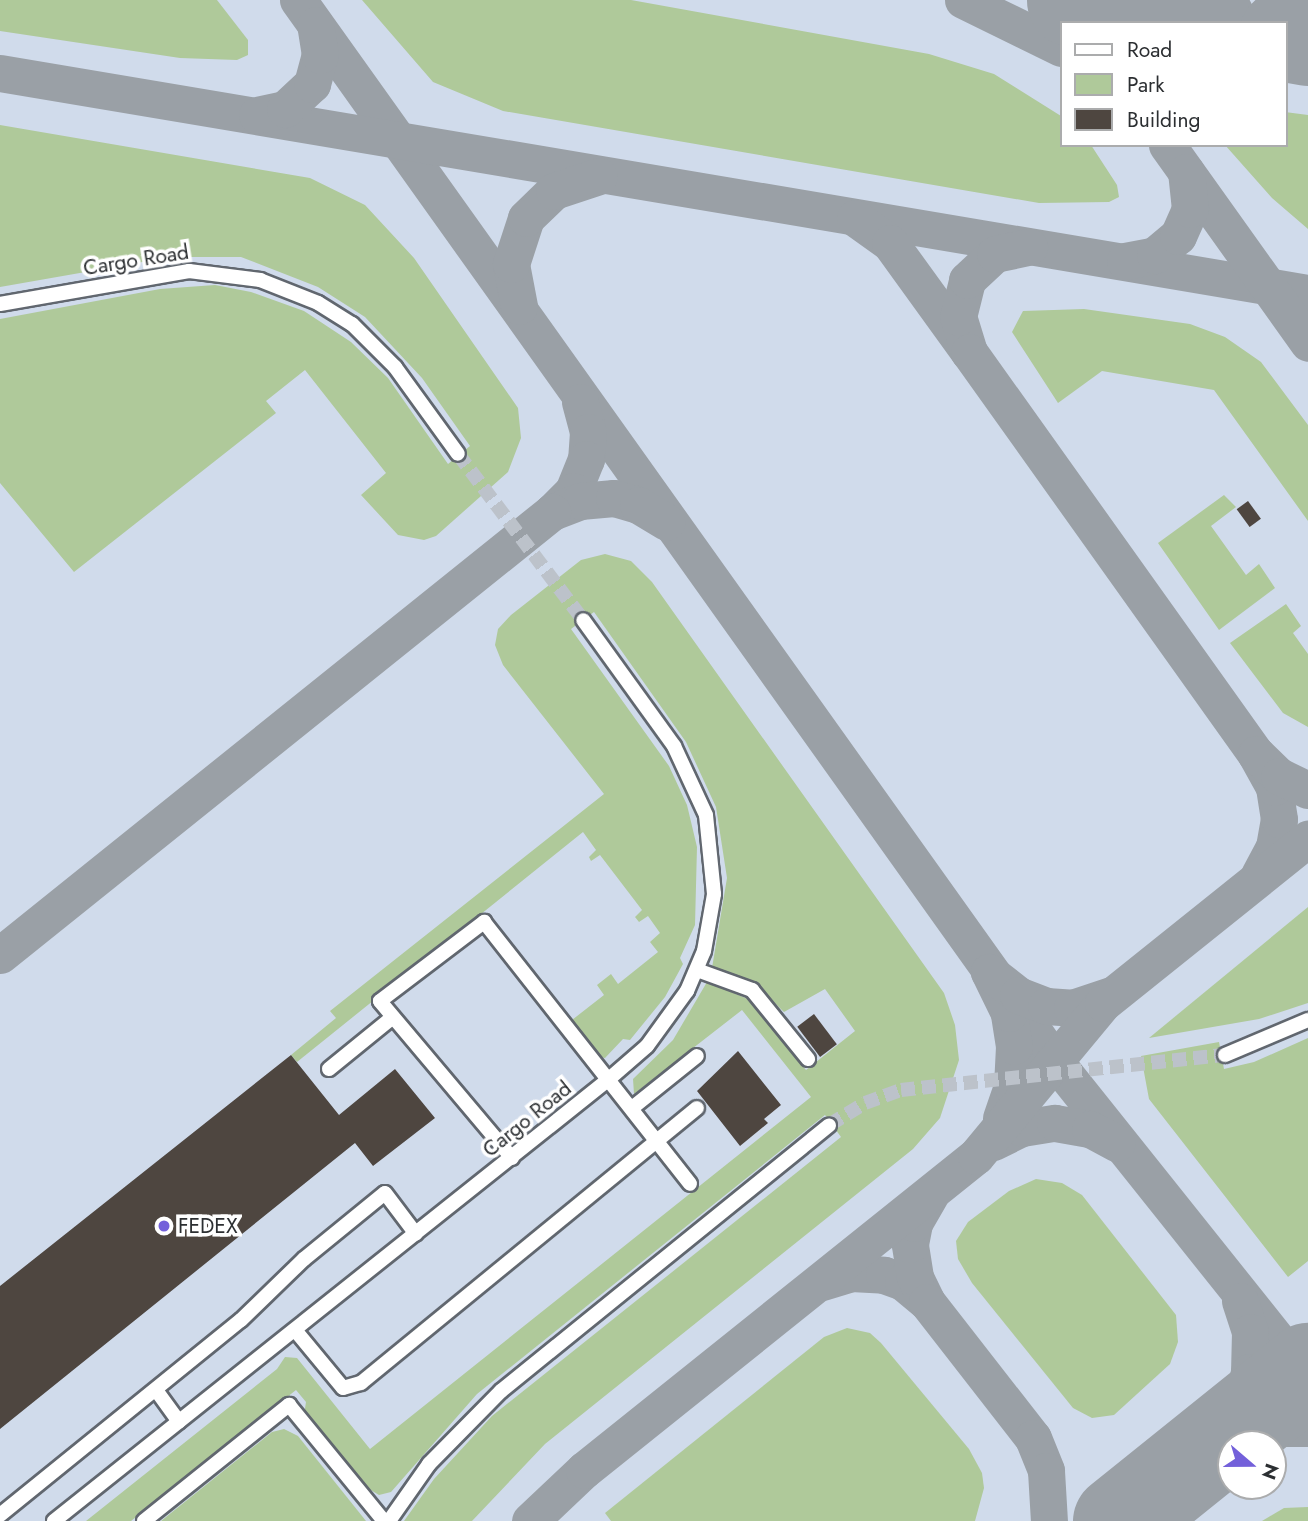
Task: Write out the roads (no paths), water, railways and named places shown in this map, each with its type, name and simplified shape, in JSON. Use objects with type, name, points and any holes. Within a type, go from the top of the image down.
[{"type":"street","name":"Cargo Road","points":[[0,304],[178,272],[208,271],[260,281],[317,303],[352,324],[395,368],[458,454]]},
{"type":"street","name":"Cargo Road","points":[[54,1521],[609,1079],[675,1011],[697,970],[714,894],[706,815],[674,746],[583,620]]},
{"type":"street","points":[[512,1158],[380,1001],[484,922],[691,1184]]},
{"type":"street","points":[[697,970],[752,990],[808,1059]]},
{"type":"street","points":[[329,1069],[393,1017]]},
{"type":"street","points":[[1225,1055],[1308,1020]]},
{"type":"street","points":[[632,1108],[697,1056]]},
{"type":"street","points":[[295,1330],[343,1388],[361,1383],[697,1108]]},
{"type":"street","points":[[389,1521],[447,1443],[501,1391],[829,1125]]},
{"type":"street","points":[[0,1515],[156,1390],[385,1193],[416,1234]]},
{"type":"street","points":[[156,1390],[179,1422]]},
{"type":"street","points":[[144,1521],[289,1405],[384,1521]]},
{"type":"tunnel","points":[[458,454],[583,620]]},
{"type":"tunnel","points":[[829,1125],[865,1103],[901,1090],[1225,1055]]},
{"type":"place","name":"FEDEX","points":[[164,1226]]}]
